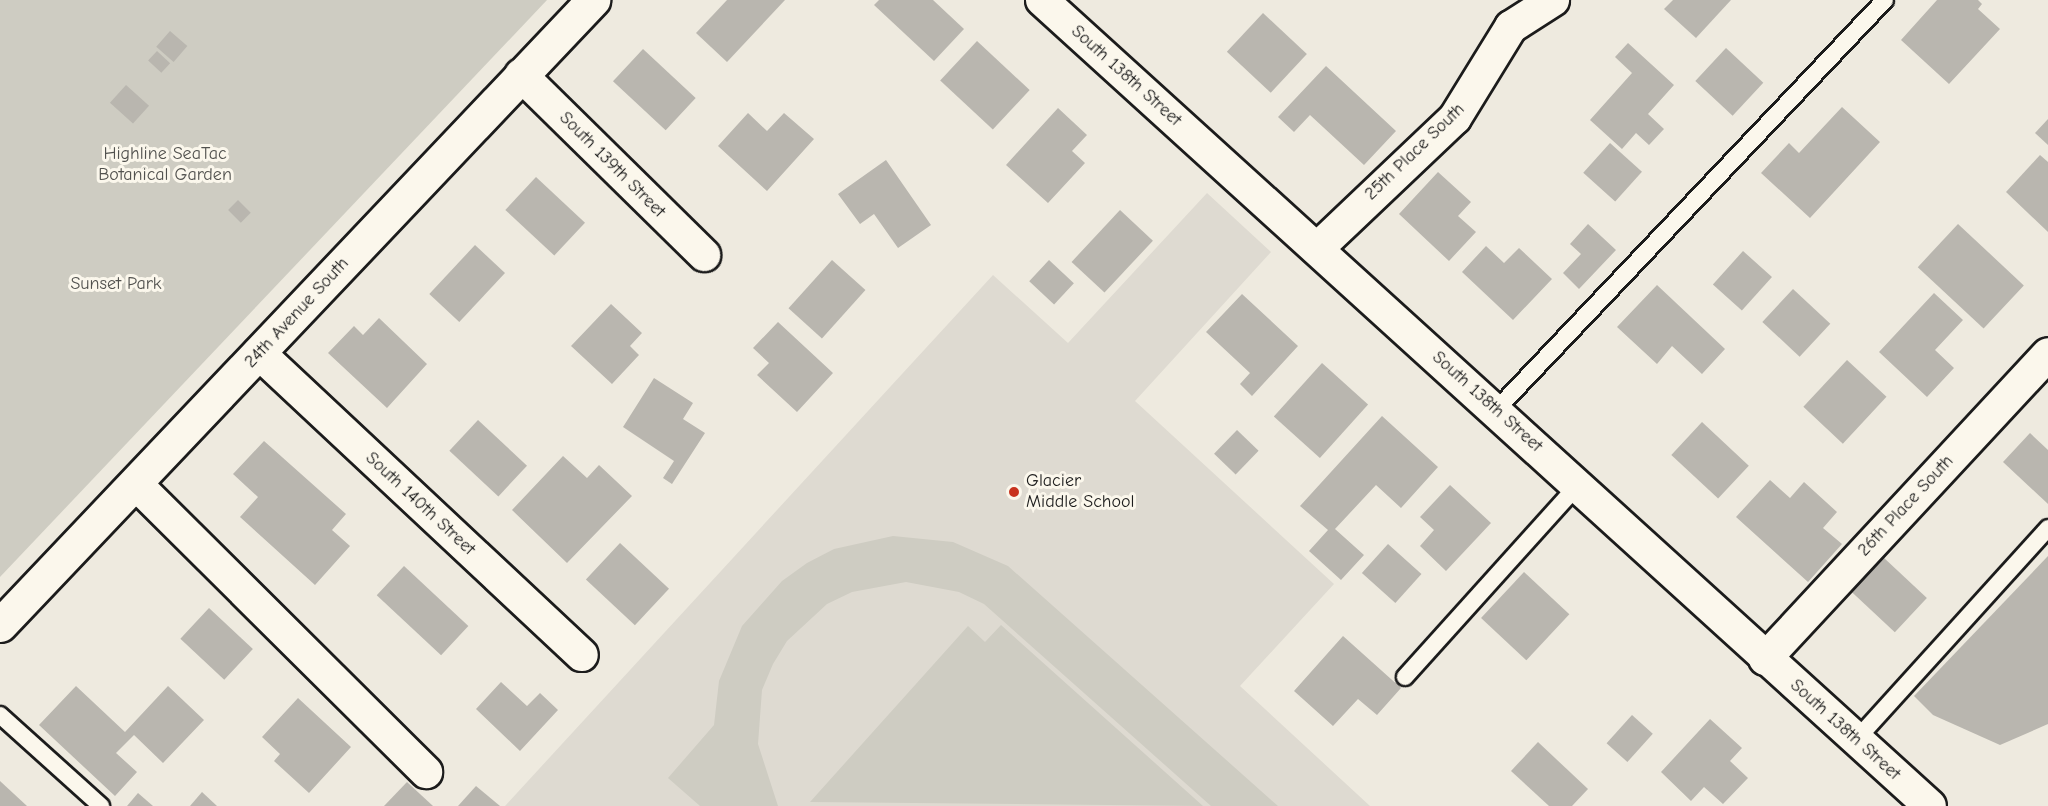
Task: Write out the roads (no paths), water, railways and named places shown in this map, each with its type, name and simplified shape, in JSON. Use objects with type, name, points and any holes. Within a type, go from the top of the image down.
[{"type":"street","name":"24th Avenue South","points":[[0,626],[593,0]]},
{"type":"street","name":"South 138th Street","points":[[1042,0],[1496,410],[1765,659],[1930,806]]},
{"type":"street","name":"25th Place South","points":[[1317,249],[1455,118],[1511,27],[1553,0]]},
{"type":"street","name":"South 139th Street","points":[[521,75],[704,255]]},
{"type":"street","name":"South 140th Street","points":[[259,353],[582,655]]},
{"type":"street","name":"26th Place South","points":[[1765,659],[2048,354]]},
{"type":"street","points":[[136,484],[426,772]]},
{"type":"lane","points":[[1496,410],[1885,0]]},
{"type":"lane","points":[[1405,677],[1577,486]]},
{"type":"lane","points":[[1856,740],[2048,528]]},
{"type":"lane","points":[[0,715],[101,806]]},
{"type":"place","name":"Glacier Middle School","points":[[1014,492]]},
{"type":"park label","name":"Highline SeaTac Botanical Garden","points":[[165,165]]},
{"type":"park label","name":"Sunset Park","points":[[116,284]]}]
